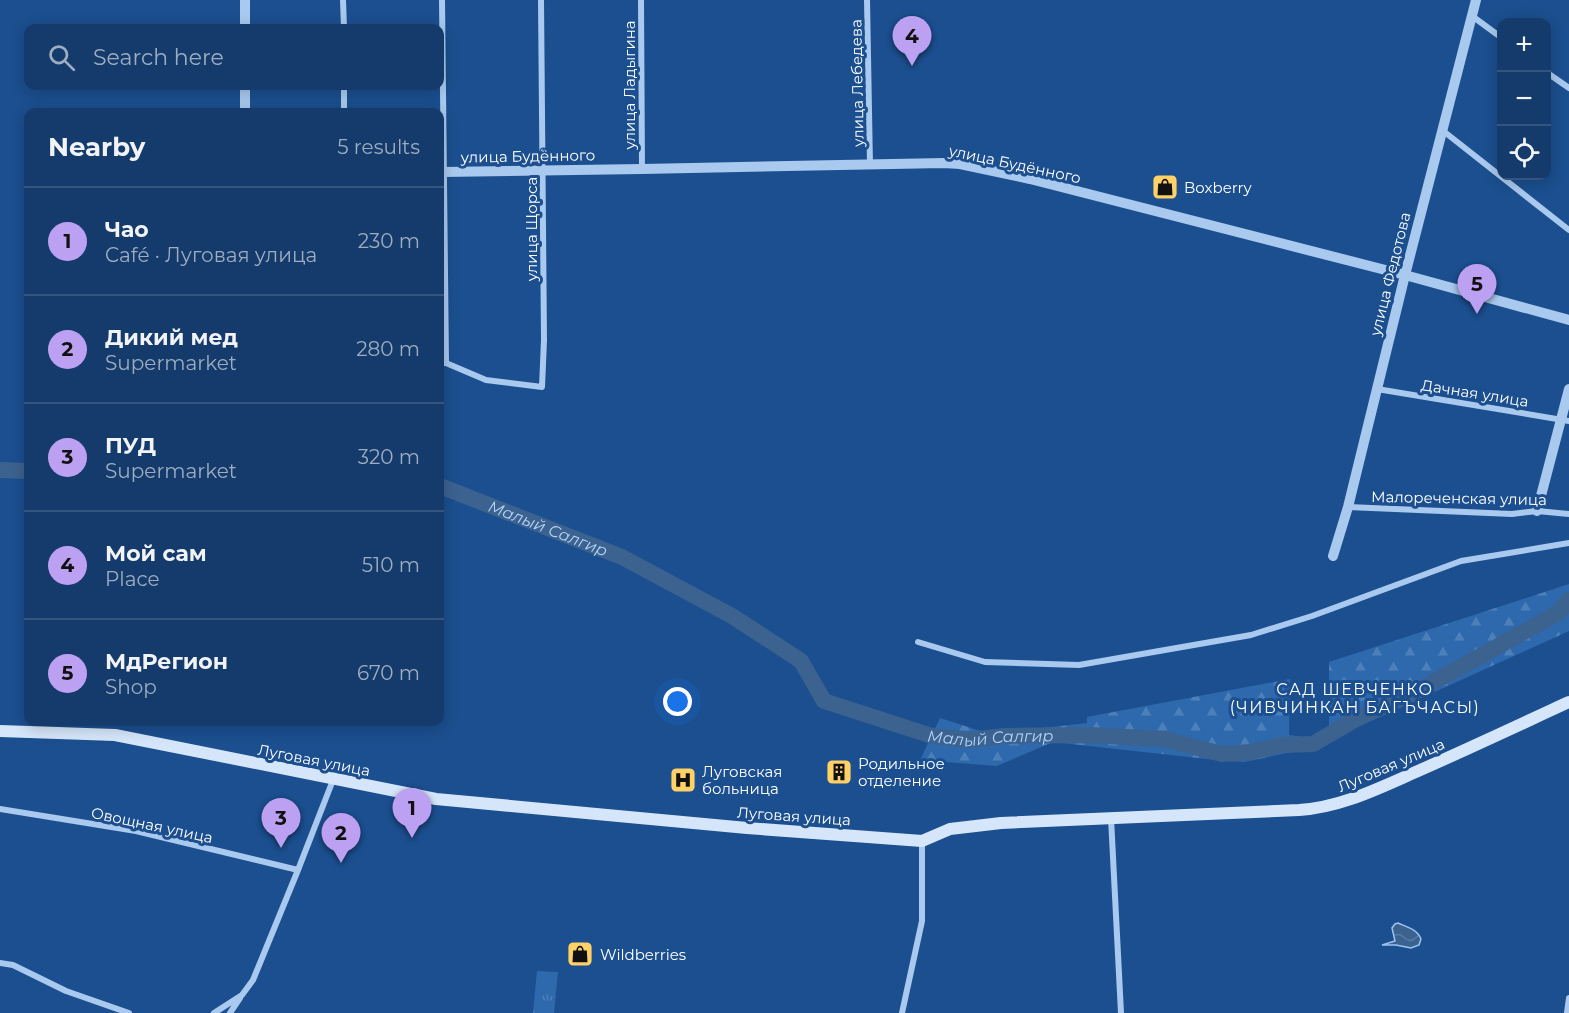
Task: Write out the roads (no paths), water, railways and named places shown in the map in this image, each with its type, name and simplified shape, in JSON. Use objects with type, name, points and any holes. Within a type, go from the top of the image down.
[{"type":"main road","name":"Луговая улица","points":[[0,731],[115,735],[333,780],[445,800],[747,828],[922,841],[950,829],[1001,824],[1299,810],[1328,806],[1372,791],[1569,702]]},
{"type":"street","points":[[245,0],[245,24]]},
{"type":"street","points":[[344,0],[344,24]]},
{"type":"street","points":[[442,0],[442,24]]},
{"type":"street","name":"улица Щорса","points":[[444,363],[486,380],[542,387],[544,340],[541,0]]},
{"type":"street","name":"улица Ладыгина","points":[[641,0],[642,169]]},
{"type":"street","name":"улица Лебедева","points":[[867,0],[870,165]]},
{"type":"street","name":"улица Федотова","points":[[1334,556],[1476,0]]},
{"type":"street","points":[[1472,16],[1497,34]]},
{"type":"street","points":[[1551,75],[1569,88]]},
{"type":"street","points":[[244,90],[244,108]]},
{"type":"street","points":[[344,90],[344,108]]},
{"type":"street","points":[[441,90],[441,108]]},
{"type":"street","points":[[1443,130],[1569,230]]},
{"type":"street","name":"улица Будённого","points":[[444,172],[960,164],[1030,179],[1405,275],[1569,320]]},
{"type":"street","name":"Дачная улица","points":[[1377,389],[1565,420]]},
{"type":"street","points":[[1537,511],[1565,420],[1569,389]]},
{"type":"street","name":"Малореченская улица","points":[[1348,507],[1512,514],[1537,511],[1569,514]]},
{"type":"street","points":[[918,642],[985,662],[1079,665],[1251,635],[1312,616],[1461,561],[1569,543]]},
{"type":"street","points":[[230,1013],[252,980],[333,780]]},
{"type":"street","name":"Овощная улица","points":[[0,809],[136,831],[298,870]]},
{"type":"street","points":[[1111,818],[1121,1013]]},
{"type":"street","points":[[902,1013],[922,921],[922,841]]},
{"type":"street","points":[[0,963],[13,965],[66,991],[129,1013]]},
{"type":"street","points":[[214,1013],[242,994]]},
{"type":"street","points":[[1567,1013],[1569,998]]},
{"type":"water","points":[[1398,923],[1417,933],[1421,939],[1419,945],[1411,948],[1382,945],[1395,941],[1392,928]]},
{"type":"waterway","name":"Малый Салгир","points":[[0,470],[24,471]]},
{"type":"waterway","name":"Малый Салгир","points":[[444,488],[622,557],[732,616],[801,661],[824,701],[932,736],[969,740],[1005,736],[1091,735],[1163,739],[1222,754],[1251,752],[1282,745],[1313,744],[1356,719],[1412,694],[1558,613],[1569,600]]},
{"type":"place","name":"Мой сам","points":[[912,66]]},
{"type":"place","name":"Boxberry","points":[[1165,187]]},
{"type":"place","name":"МдРегион","points":[[1477,314]]},
{"type":"place","name":"Родильное отделение","points":[[839,772]]},
{"type":"place","name":"Луговская больница","points":[[683,780]]},
{"type":"place","name":"Чао","points":[[412,838]]},
{"type":"place","name":"ПУД","points":[[281,848]]},
{"type":"place","name":"Дикий мед","points":[[341,863]]},
{"type":"place","name":"Wildberries","points":[[580,954]]},
{"type":"district","name":"САД ШЕВЧЕНКО (ЧИВЧИНКАН БАГЪЧАСЫ)","points":[[1355,698]]}]
